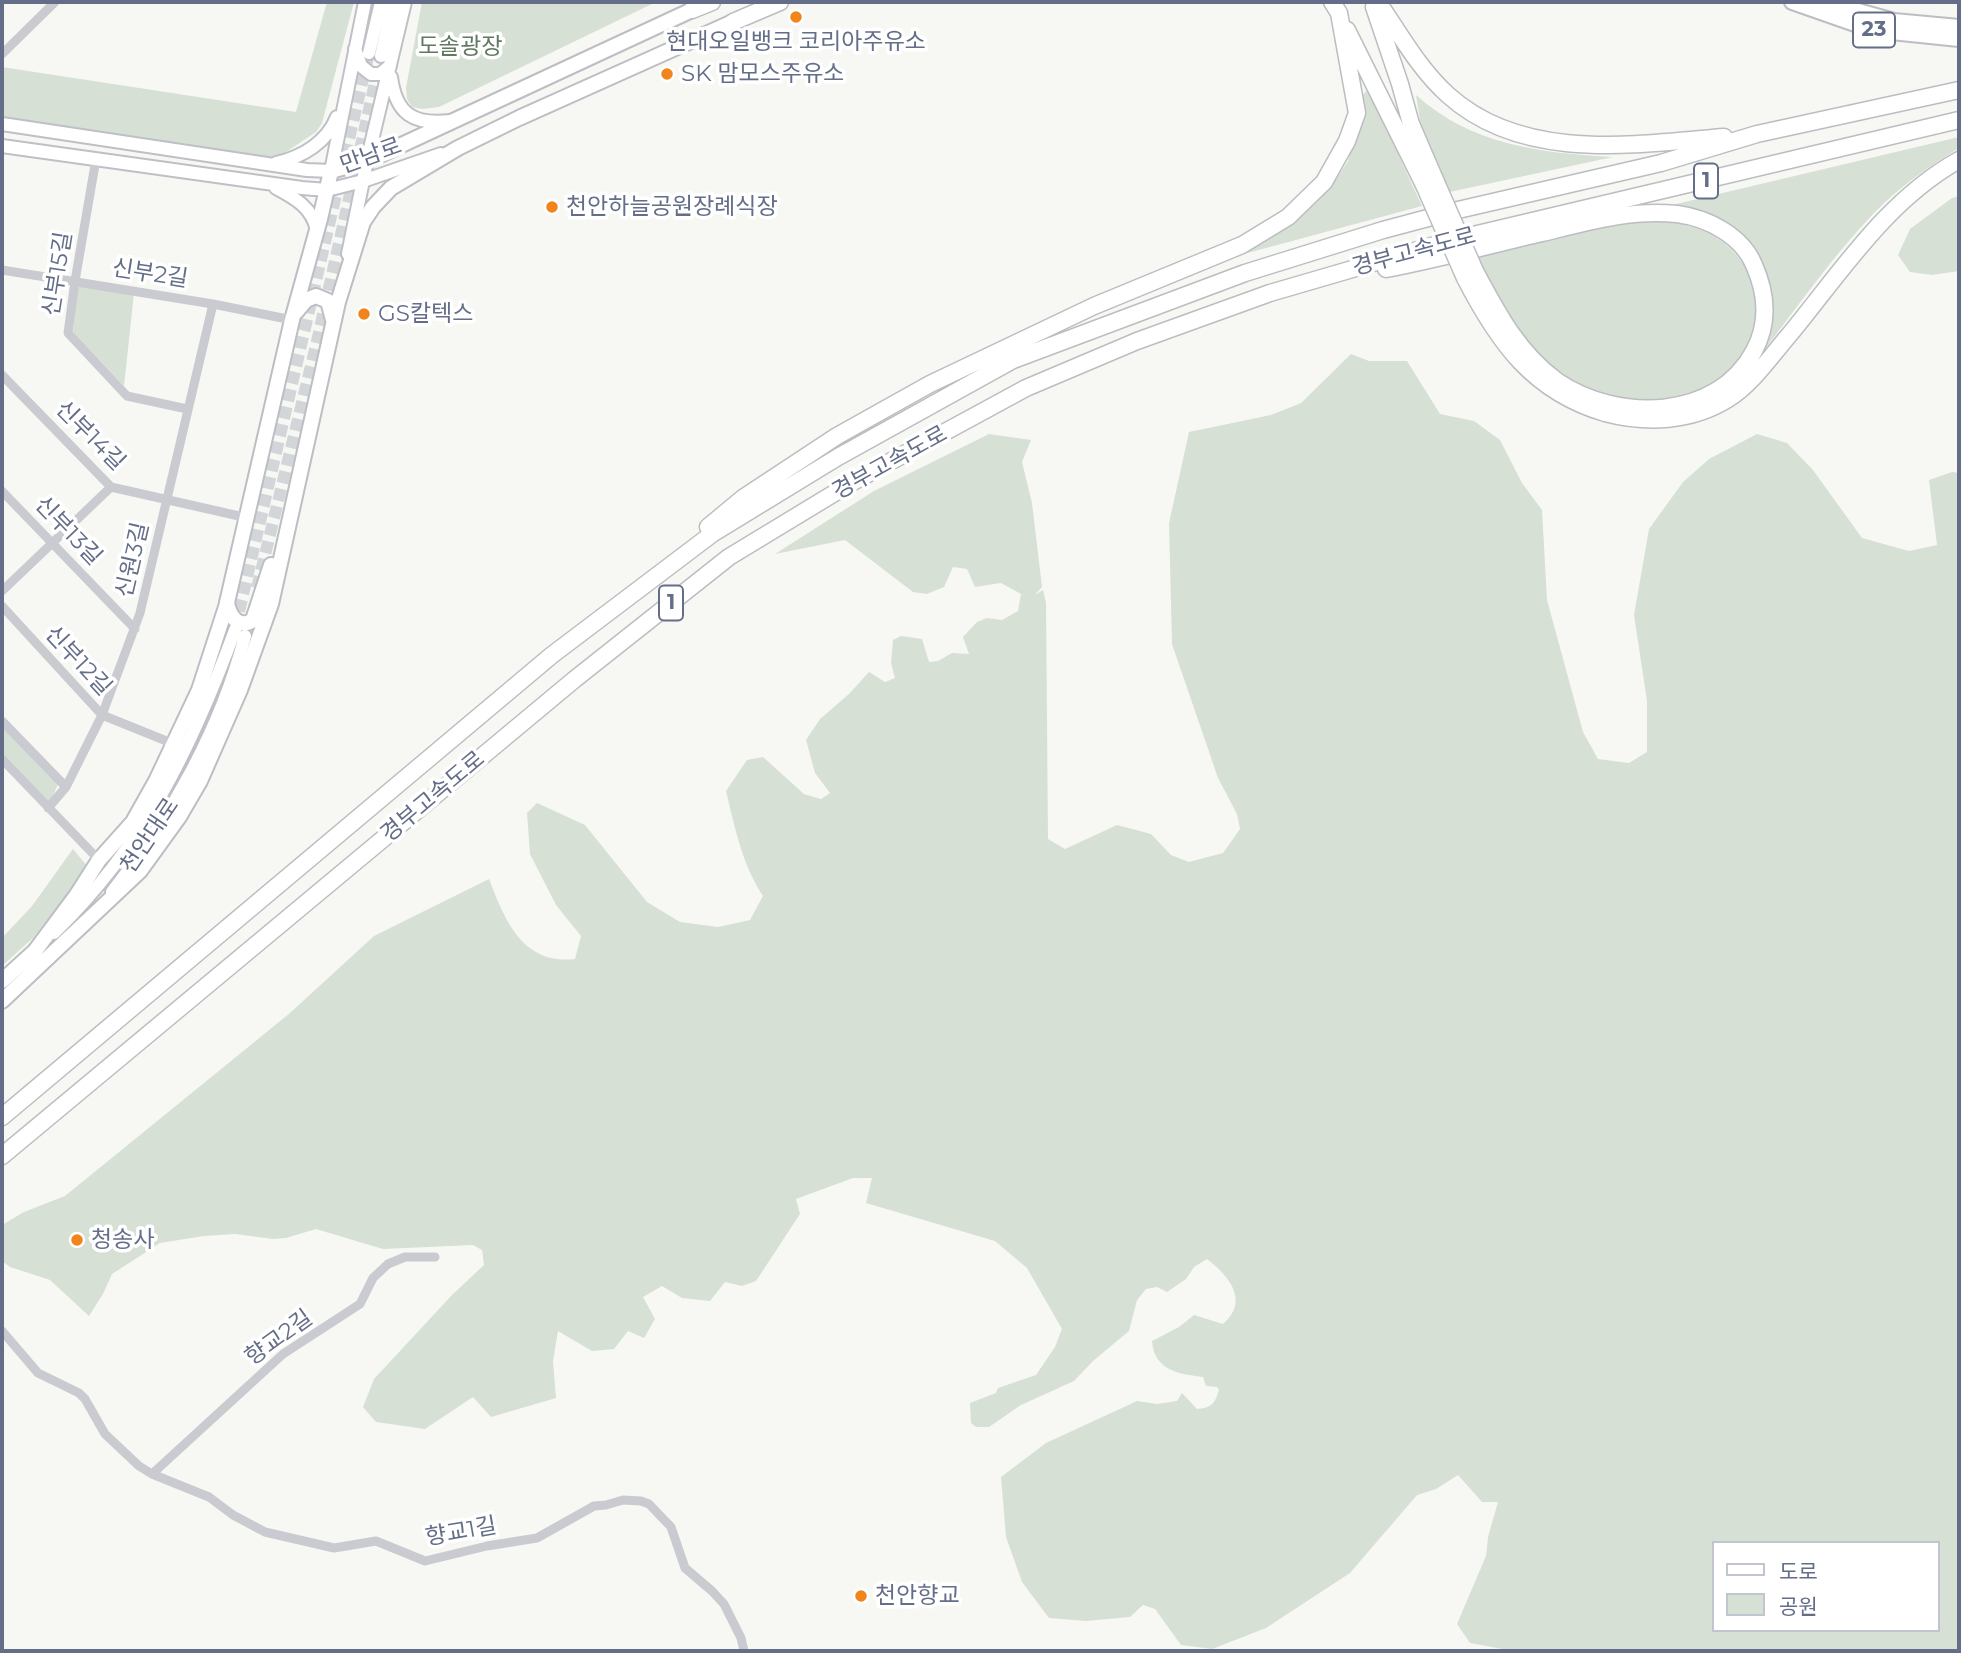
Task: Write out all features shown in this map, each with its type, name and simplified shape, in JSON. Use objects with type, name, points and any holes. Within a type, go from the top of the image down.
[{"type":"highway","name":"만남로","points":[[733,22],[769,2]]},
{"type":"highway","points":[[733,22],[780,2]]},
{"type":"highway","points":[[1375,2],[1419,63],[1447,95],[1478,117],[1505,128],[1558,142],[1614,145],[1758,134]]},
{"type":"highway","points":[[1375,2],[1430,184]]},
{"type":"highway","points":[[1335,5],[1430,184],[1488,322],[1521,364],[1555,392],[1577,404],[1620,417],[1660,420],[1694,415],[1729,398],[1769,359],[1879,224],[1909,195],[1959,160]]},
{"type":"highway","points":[[552,654],[743,498],[837,436],[930,384],[997,351],[1094,306],[1242,245],[1288,217],[1324,182],[1347,141],[1357,113],[1335,5]]},
{"type":"highway","name":"경부고속도로","points":[[2,1117],[552,654],[712,534],[838,457],[1013,360],[1232,278],[1382,230],[1661,163],[1758,134],[1959,90]]},
{"type":"highway","name":"경부고속도로","points":[[2,1156],[575,679],[729,557],[851,483],[1026,388],[1137,341],[1270,293],[1452,240],[1959,120]]},
{"type":"highway","points":[[1270,293],[1622,215],[1663,213],[1704,221],[1722,230],[1745,249],[1752,259],[1763,288],[1765,315],[1754,350],[1741,370],[1714,393],[1699,400],[1668,407],[1652,409],[1621,405],[1569,387],[1536,362],[1504,326],[1470,275]]},
{"type":"main road","points":[[35,951],[99,860],[133,822],[199,690],[227,601],[248,518],[292,320],[327,190],[365,2]]},
{"type":"main road","points":[[381,2],[375,54],[393,2]]},
{"type":"main road","points":[[70,939],[140,871],[174,825],[200,782],[240,690],[267,614],[405,2]]},
{"type":"main road","name":"23","points":[[1792,2],[1872,30],[1959,39]]},
{"type":"main road","name":"23","points":[[1826,2],[1894,21],[1959,27]]},
{"type":"main road","name":"만남로","points":[[2,124],[331,171],[367,161],[705,4]]},
{"type":"main road","name":"만남로","points":[[2,146],[327,190],[363,181],[458,148],[733,22]]},
{"type":"main road","points":[[355,46],[359,62],[371,74],[380,74],[390,66]]},
{"type":"main road","points":[[390,66],[395,97],[407,114],[427,122],[458,119]]},
{"type":"main road","points":[[269,164],[291,159],[316,145],[330,130],[346,94]]},
{"type":"main road","points":[[338,302],[363,222],[373,206],[391,188],[458,148]]},
{"type":"main road","points":[[262,183],[301,203],[313,218],[317,231]]},
{"type":"main road","points":[[292,320],[306,300],[316,296],[330,304],[333,324]]},
{"type":"main road","points":[[227,601],[230,614],[238,622],[247,624],[253,620],[299,477]]},
{"type":"main road","name":"천안대로","points":[[2,981],[87,901],[148,818],[194,735],[240,633],[212,729],[179,793],[150,840],[114,889],[70,939],[2,1001]]},
{"type":"street","points":[[2,54],[55,2]]},
{"type":"street","name":"신부15길","points":[[96,159],[68,332],[127,396],[187,409]]},
{"type":"street","name":"신부2길","points":[[2,270],[213,304],[292,320]]},
{"type":"street","name":"신원3길","points":[[48,808],[66,787],[102,715],[135,629],[213,304]]},
{"type":"street","name":"신부14길","points":[[3,379],[111,487],[248,518]]},
{"type":"street","points":[[2,591],[111,487]]},
{"type":"street","name":"신부13길","points":[[2,491],[135,629]]},
{"type":"street","name":"신부12길","points":[[2,606],[102,715],[174,744]]},
{"type":"street","points":[[2,721],[66,787]]},
{"type":"street","points":[[2,760],[99,860]]},
{"type":"street","name":"향교2길","points":[[152,1474],[283,1354],[360,1304],[373,1278],[388,1264],[405,1257],[435,1256]]},
{"type":"street","name":"향교1길","points":[[2,1331],[38,1373],[79,1393],[113,1443],[152,1474],[209,1497],[233,1515],[265,1532],[334,1548],[376,1541],[425,1561],[537,1538],[594,1506],[623,1500],[649,1504],[671,1527],[685,1568],[724,1604],[741,1638],[744,1651]]},
{"type":"green space","points":[[327,2],[354,2],[322,123],[316,132],[277,158],[2,117],[2,67],[296,112]]},
{"type":"green space","name":"도솔광장","points":[[422,2],[656,2],[439,107],[422,109],[412,107],[407,99],[406,88]]},
{"type":"green space","points":[[1366,91],[1370,93],[1422,206],[1229,258],[1264,242],[1289,224],[1337,178],[1348,161],[1361,97]]},
{"type":"green space","points":[[1416,95],[1437,112],[1484,136],[1534,149],[1613,157],[1445,193],[1425,152]]},
{"type":"green space","points":[[1959,137],[1959,148],[1903,186],[1859,230],[1765,349],[1773,315],[1773,302],[1759,259],[1702,213],[1672,205]]},
{"type":"green space","points":[[1959,196],[1959,271],[1932,275],[1910,272],[1898,255],[1910,229],[1952,198]]},
{"type":"green space","points":[[1628,221],[1671,222],[1696,228],[1722,241],[1740,260],[1752,281],[1756,305],[1753,329],[1744,352],[1727,372],[1695,392],[1668,399],[1631,399],[1594,392],[1571,382],[1549,368],[1521,336],[1504,310],[1476,255]]},
{"type":"green space","points":[[80,284],[134,293],[124,386],[73,332],[77,287]]},
{"type":"green space","points":[[1351,354],[1369,361],[1407,361],[1440,414],[1474,421],[1500,440],[1522,483],[1542,510],[1547,600],[1583,732],[1598,759],[1629,763],[1647,752],[1647,701],[1634,615],[1649,529],[1683,482],[1709,459],[1757,434],[1787,443],[1813,470],[1862,538],[1909,551],[1937,545],[1929,480],[1952,472],[1959,473],[1959,1651],[1513,1651],[1470,1643],[1457,1624],[1486,1556],[1488,1537],[1498,1502],[1482,1502],[1458,1475],[1436,1489],[1417,1495],[1350,1573],[1266,1628],[1212,1649],[1181,1645],[1155,1609],[1143,1605],[1130,1617],[1086,1621],[1049,1618],[1022,1582],[1006,1537],[1001,1477],[1046,1443],[1137,1401],[1157,1404],[1177,1401],[1182,1393],[1197,1409],[1212,1404],[1219,1390],[1217,1387],[1206,1386],[1203,1377],[1169,1369],[1157,1358],[1152,1341],[1179,1327],[1194,1315],[1223,1324],[1235,1307],[1233,1289],[1223,1273],[1207,1259],[1194,1267],[1186,1279],[1167,1292],[1157,1287],[1146,1289],[1137,1300],[1129,1331],[1074,1381],[1021,1405],[989,1427],[976,1427],[971,1423],[970,1403],[996,1393],[998,1388],[1036,1375],[1055,1347],[1062,1329],[1027,1268],[995,1241],[866,1203],[872,1178],[853,1178],[796,1199],[800,1214],[756,1281],[742,1286],[725,1282],[710,1301],[682,1298],[662,1286],[643,1297],[655,1319],[644,1338],[628,1331],[614,1349],[592,1351],[558,1331],[553,1361],[556,1398],[491,1417],[473,1397],[425,1429],[376,1422],[363,1407],[374,1379],[452,1295],[484,1265],[482,1250],[473,1245],[383,1249],[316,1229],[286,1238],[235,1234],[160,1243],[112,1274],[89,1316],[50,1280],[10,1267],[2,1261],[2,1225],[24,1212],[65,1196],[290,1013],[374,936],[489,879],[509,924],[518,937],[541,955],[557,959],[575,959],[581,936],[556,905],[530,854],[527,813],[537,803],[585,825],[647,902],[680,922],[718,927],[750,920],[763,896],[744,858],[726,791],[747,760],[763,757],[804,794],[821,799],[830,793],[815,773],[806,740],[820,719],[869,672],[885,682],[895,678],[891,663],[893,640],[901,636],[922,639],[929,662],[938,661],[952,653],[969,654],[963,637],[977,622],[987,618],[1002,620],[1018,611],[1021,594],[1001,583],[975,587],[967,569],[953,567],[944,587],[927,594],[913,592],[845,540],[775,554],[874,491],[989,434],[1031,440],[1022,462],[1032,503],[1042,587],[1035,595],[1043,590],[1046,603],[1048,839],[1065,849],[1117,825],[1151,834],[1171,855],[1189,862],[1223,853],[1240,829],[1237,814],[1218,778],[1172,644],[1169,523],[1189,432],[1271,415],[1301,403]]},
{"type":"green space","points":[[2,725],[58,784],[51,801],[47,802],[2,755]]},
{"type":"green space","points":[[73,849],[88,867],[33,938],[2,966],[2,938],[32,906]]},
{"type":"tunnel","points":[[235,629],[369,53]]},
{"type":"tunnel","points":[[257,588],[318,337],[381,56]]},
{"type":"place","name":"현대오일뱅크 코리아주유소","points":[[796,17]]},
{"type":"place","name":"SK 맘모스주유소","points":[[667,74]]},
{"type":"place","name":"천안하늘공원장례식장","points":[[552,207]]},
{"type":"place","name":"GS칼텍스","points":[[364,314]]},
{"type":"place","name":"청송사","points":[[77,1240]]},
{"type":"place","name":"천안향교","points":[[861,1596]]}]
